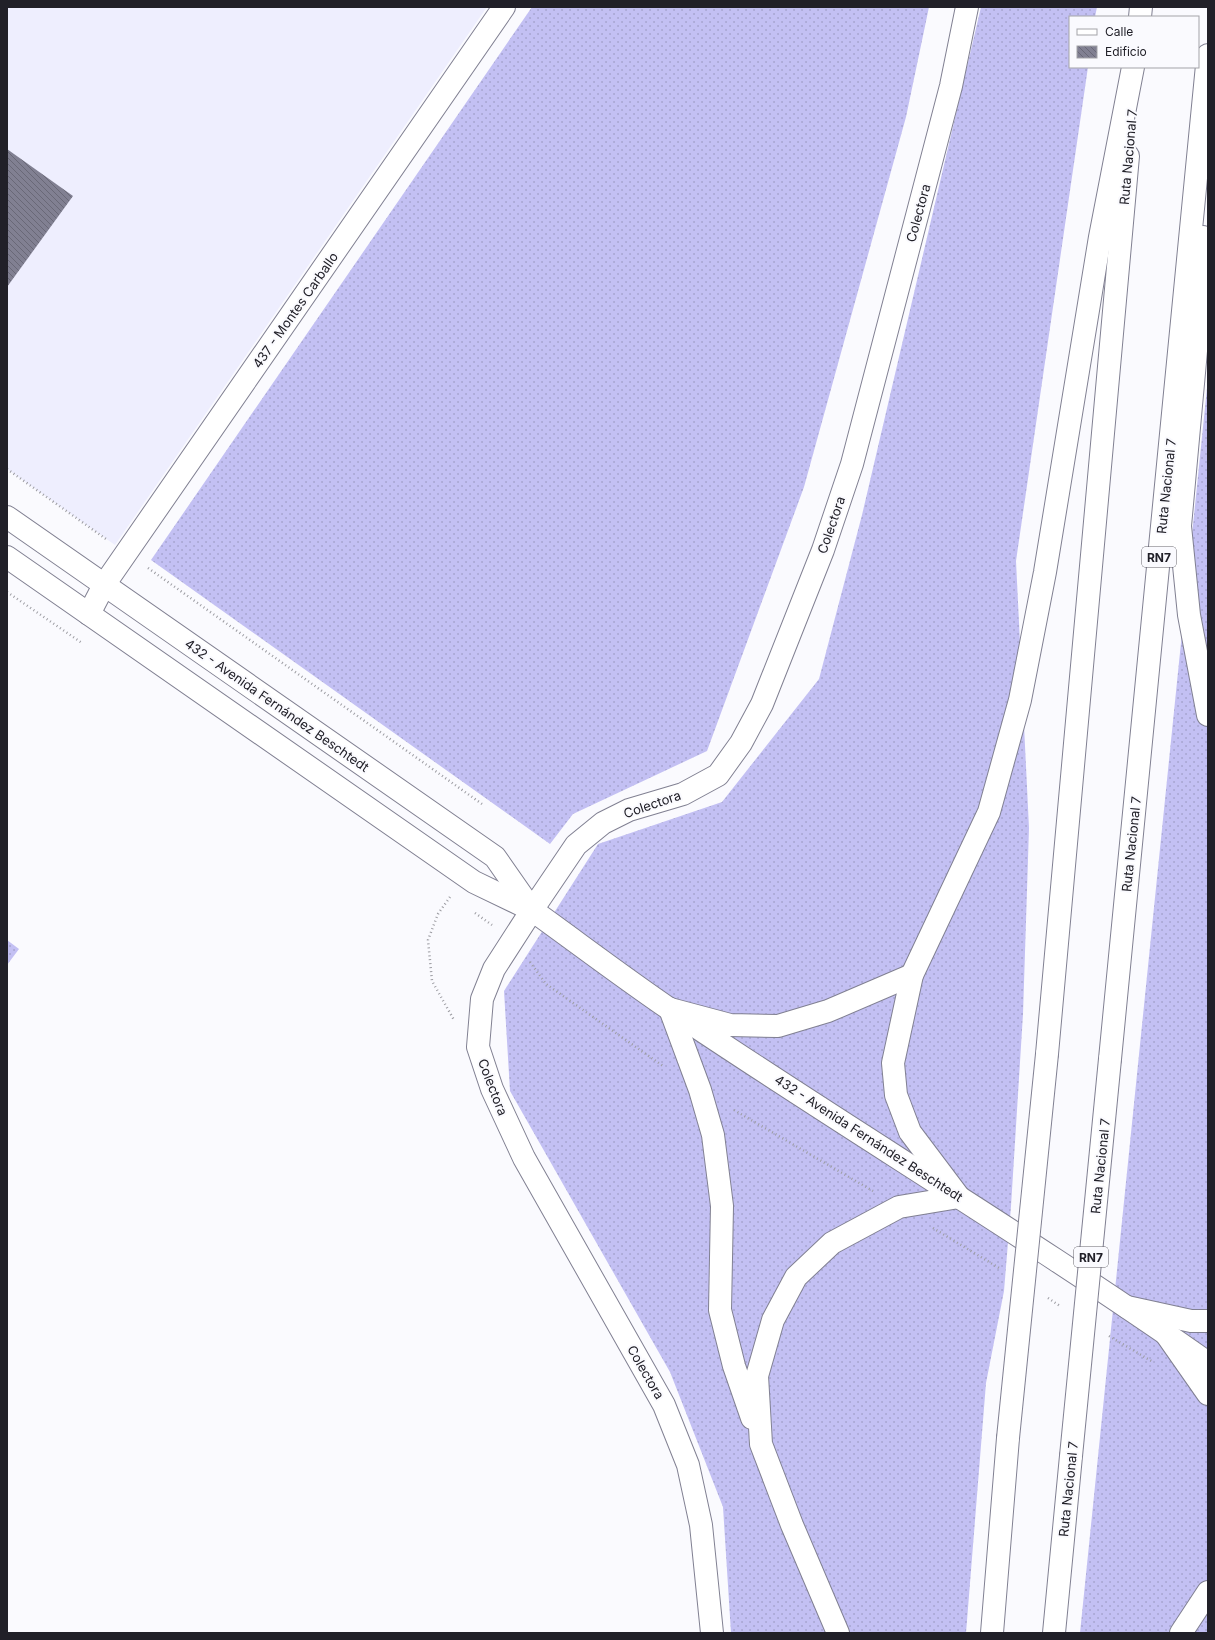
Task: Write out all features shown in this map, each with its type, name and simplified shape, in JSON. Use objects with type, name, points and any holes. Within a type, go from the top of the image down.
[{"type":"main road","name":"437 - Montes Carballo","points":[[89,614],[104,585],[504,7]]},
{"type":"main road","name":"Colectora","points":[[712,1633],[701,1525],[688,1464],[667,1413],[524,1158],[492,1089],[478,1047],[482,999],[494,969],[576,845],[603,823],[629,810],[683,794],[718,775],[741,743],[762,704],[823,550],[852,464],[951,86],[967,7]]},
{"type":"main road","name":"Ruta Nacional 7","points":[[1054,1633],[1208,55]]},
{"type":"main road","points":[[761,1444],[757,1376],[773,1320],[796,1277],[832,1243],[899,1207],[959,1197],[910,1132],[896,1095],[893,1063],[912,975],[989,812],[1020,700],[1045,572],[1100,237],[1133,68]]},
{"type":"main road","name":"Ruta Nacional 7","points":[[992,1633],[1008,1438],[1047,1054],[1136,68]]},
{"type":"main road","points":[[1204,104],[1203,274],[1180,526],[1189,615],[1208,715]]},
{"type":"main road","name":"432 - Avenida Fernández Beschtedt","points":[[7,517],[495,857],[532,910]]},
{"type":"main road","name":"432 - Avenida Fernández Beschtedt","points":[[7,557],[474,882],[532,910],[670,1010],[1127,1307],[1208,1363]]},
{"type":"main road","points":[[670,1010],[730,1025],[778,1026],[828,1010],[912,975]]},
{"type":"main road","points":[[670,1010],[700,1090],[713,1135],[722,1206],[720,1310],[734,1366],[761,1444],[792,1524],[838,1633]]},
{"type":"main road","points":[[1127,1307],[1192,1321],[1208,1321]]},
{"type":"main road","points":[[1166,1334],[1208,1394]]},
{"type":"main road","points":[[1181,1633],[1208,1592]]},
{"type":"main road","points":[[1181,1633],[1194,1616],[1208,1605]]},
{"type":"path","points":[[7,469],[482,804]]},
{"type":"path","points":[[7,592],[85,646]]},
{"type":"path","points":[[474,882],[450,896],[438,914],[428,940],[432,981],[453,1018],[478,1047]]},
{"type":"path","points":[[444,892],[456,901]]},
{"type":"path","points":[[469,909],[513,939],[546,984],[665,1068]]},
{"type":"path","points":[[700,1090],[899,1207]]},
{"type":"path","points":[[933,1228],[1000,1269]]},
{"type":"path","points":[[1041,1294],[1062,1306]]},
{"type":"path","points":[[1109,1336],[1156,1365]]},
{"type":"shaded area","points":[[7,7],[487,7],[115,545],[7,469]]},
{"type":"shaded area","points":[[532,7],[929,7],[906,117],[804,487],[707,751],[573,814],[550,844],[151,560]]},
{"type":"shaded area","points":[[981,7],[1097,7],[1095,16],[1069,16],[1069,68],[1088,68],[1016,561],[1029,828],[1023,1014],[1004,1291],[986,1383],[966,1633],[731,1633],[723,1507],[670,1372],[510,1091],[504,991],[598,844],[722,802],[819,679],[862,515]]},
{"type":"shaded area","points":[[1208,378],[1208,1633],[1080,1633]]},
{"type":"shaded area","points":[[7,940],[19,949],[7,965]]},
{"type":"building","points":[[7,149],[73,196],[7,287]]}]
